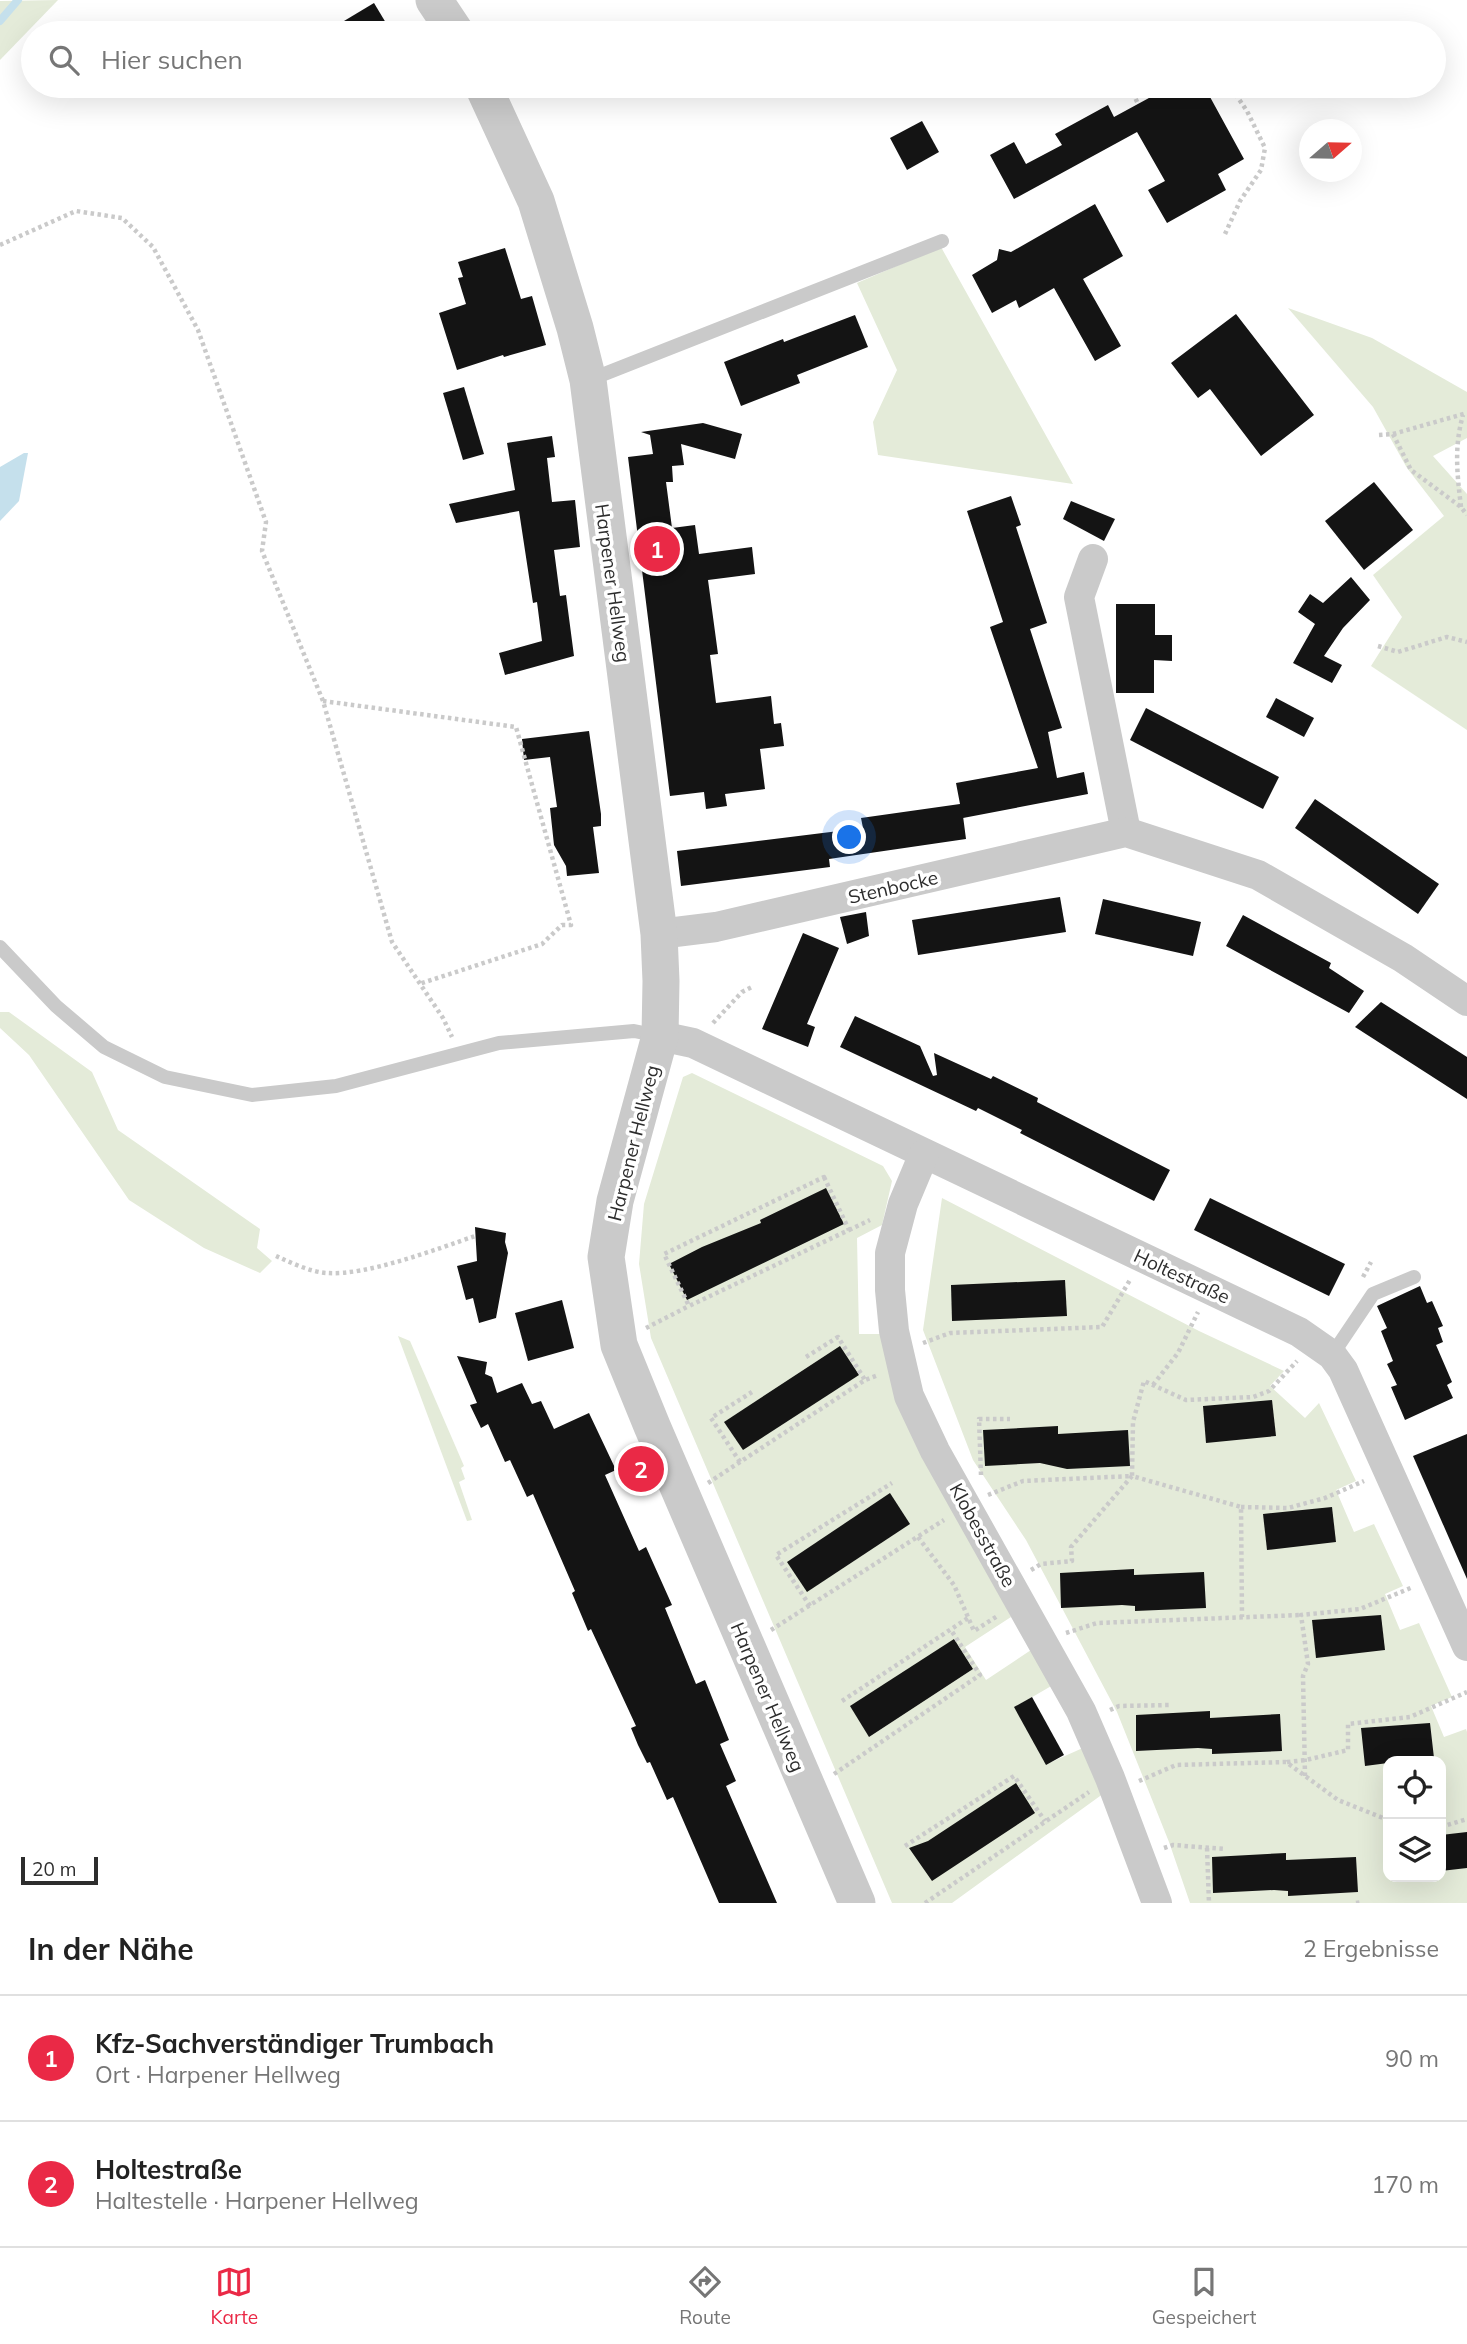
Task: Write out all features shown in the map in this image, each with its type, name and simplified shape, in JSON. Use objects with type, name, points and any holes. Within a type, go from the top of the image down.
[{"type":"street","points":[[434,0],[448,21]]},
{"type":"street","name":"Harpener Hellweg","points":[[489,98],[536,201],[588,380],[659,934],[660,1036],[615,1201],[606,1256],[619,1345],[857,1903]]},
{"type":"street","points":[[1093,559],[1079,597],[1126,832],[1258,875],[1403,958],[1467,1001]]},
{"type":"street","name":"Stenbocke","points":[[659,934],[716,927],[1126,832]]},
{"type":"street","name":"Holtestraße","points":[[660,1036],[693,1043],[1300,1332],[1323,1349],[1343,1370],[1466,1641]]},
{"type":"street","name":"Klobesstraße","points":[[924,1154],[902,1204],[890,1253],[890,1290],[899,1359],[909,1396],[935,1451],[1085,1721],[1157,1903]]},
{"type":"lane","points":[[588,380],[942,241]]},
{"type":"lane","points":[[0,947],[56,1006],[104,1047],[165,1077],[252,1095],[336,1086],[499,1043],[634,1031],[660,1036]]},
{"type":"lane","points":[[1323,1349],[1373,1294],[1414,1277]]},
{"type":"path","points":[[1135,98],[1138,104]]},
{"type":"path","points":[[1225,234],[1240,201],[1261,170],[1265,148],[1238,98]]},
{"type":"path","points":[[0,245],[76,211],[122,218],[153,247],[198,330],[266,523],[261,551],[323,701],[392,942],[443,1018],[459,1053]]},
{"type":"path","points":[[1380,435],[1393,434],[1465,414]]},
{"type":"path","points":[[1461,507],[1456,439],[1465,414]]},
{"type":"path","points":[[1393,434],[1411,470],[1461,507],[1467,515]]},
{"type":"path","points":[[1378,646],[1398,652],[1447,637],[1467,642]]},
{"type":"path","points":[[323,701],[516,727],[571,925],[562,925],[542,944],[419,984]]},
{"type":"path","points":[[724,1011],[742,992],[752,987]]},
{"type":"path","points":[[646,1328],[849,1230],[824,1177],[664,1254],[689,1306]]},
{"type":"path","points":[[276,1256],[301,1267],[327,1273],[355,1271],[475,1237]]},
{"type":"path","points":[[708,1483],[899,1359],[950,1333],[1102,1327],[1143,1258]]},
{"type":"path","points":[[1153,1385],[1178,1353],[1210,1289]]},
{"type":"path","points":[[806,1357],[838,1336],[866,1380]]},
{"type":"path","points":[[1186,1400],[1253,1397],[1269,1391],[1323,1349]]},
{"type":"path","points":[[740,1462],[711,1418],[752,1392]]},
{"type":"path","points":[[982,1484],[979,1419],[1010,1419]]},
{"type":"path","points":[[918,1537],[954,1585],[975,1631],[1041,1564],[1072,1561],[1071,1547],[1132,1476],[1241,1507],[1288,1508],[1325,1498],[1389,1471]]},
{"type":"path","points":[[810,1606],[776,1555],[892,1483]]},
{"type":"path","points":[[1241,1507],[1242,1617]]},
{"type":"path","points":[[1041,1640],[1097,1623],[1301,1615],[1360,1609],[1436,1577]]},
{"type":"path","points":[[1301,1615],[1308,1664],[1303,1676],[1305,1776]]},
{"type":"path","points":[[842,1700],[968,1618]]},
{"type":"path","points":[[830,1776],[980,1675],[951,1630]]},
{"type":"path","points":[[925,1903],[1045,1821],[1112,1784],[1176,1766],[1286,1762],[1348,1750],[1348,1724],[1410,1717],[1467,1692]]},
{"type":"path","points":[[1085,1721],[1119,1706],[1171,1705]]},
{"type":"path","points":[[1286,1762],[1338,1800],[1386,1819]]},
{"type":"path","points":[[905,1846],[1014,1776],[1045,1821]]},
{"type":"path","points":[[1446,1825],[1467,1819]]},
{"type":"path","points":[[1140,1856],[1173,1845],[1225,1849]]},
{"type":"path","points":[[1207,1847],[1209,1903]]},
{"type":"path","points":[[1356,1903],[1362,1902]]},
{"type":"green space","points":[[58,0],[38,21],[21,21],[21,38],[0,60],[0,1]]},
{"type":"green space","points":[[941,247],[1073,484],[878,455],[873,422],[897,370],[857,283]]},
{"type":"green space","points":[[1288,308],[1372,338],[1467,392],[1467,438],[1433,456],[1467,494],[1467,730],[1371,666],[1402,617],[1373,575],[1444,516],[1407,468],[1373,407]]},
{"type":"green space","points":[[0,1012],[9,1012],[92,1072],[118,1130],[260,1229],[257,1248],[272,1261],[260,1273],[204,1248],[129,1200],[29,1055],[0,1028]]},
{"type":"green space","points":[[692,1073],[883,1166],[892,1181],[882,1225],[857,1238],[859,1334],[880,1334],[1011,1617],[965,1647],[986,1680],[1031,1650],[1053,1685],[1015,1707],[1047,1764],[1085,1747],[1107,1791],[952,1903],[892,1903],[651,1338],[639,1264],[644,1204],[683,1077]]},
{"type":"green space","points":[[942,1198],[1199,1331],[1284,1371],[1270,1386],[1305,1418],[1319,1403],[1356,1481],[1336,1490],[1354,1532],[1374,1524],[1403,1586],[1385,1594],[1400,1630],[1419,1623],[1452,1697],[1431,1706],[1444,1737],[1466,1729],[1467,1903],[1190,1903],[1169,1842],[1117,1712],[1026,1540],[973,1460],[923,1330]]},
{"type":"green space","points":[[398,1336],[410,1341],[464,1466],[461,1468],[465,1479],[459,1482],[472,1520],[467,1521]]},
{"type":"water","points":[[28,453],[19,501],[0,521],[0,467]]},
{"type":"building","points":[[374,3],[385,21],[344,21]]},
{"type":"building","points":[[1149,98],[1211,98],[1244,159],[1218,174],[1226,190],[1167,223],[1148,190],[1165,181],[1137,132],[1014,199],[990,155],[1014,142],[1026,164],[1062,145],[1055,134],[1108,105],[1114,117]]},
{"type":"building","points":[[922,121],[939,152],[907,170],[890,138]]},
{"type":"building","points":[[1095,204],[1123,256],[1083,279],[1121,346],[1095,361],[1054,288],[1019,308],[1016,300],[992,313],[972,275],[997,260],[999,249],[1011,252]]},
{"type":"building","points":[[505,248],[521,299],[532,296],[546,345],[457,370],[439,313],[466,304],[458,278],[463,277],[458,262]]},
{"type":"building","points":[[1236,314],[1314,415],[1261,456],[1210,389],[1198,398],[1171,363]]},
{"type":"building","points":[[855,315],[868,347],[797,375],[800,383],[741,406],[724,362]]},
{"type":"building","points":[[464,387],[484,454],[463,460],[443,393]]},
{"type":"building","points":[[703,423],[742,434],[735,459],[681,444],[684,465],[672,466],[673,482],[666,482],[672,528],[695,525],[699,554],[752,547],[755,574],[708,580],[718,654],[710,655],[716,703],[771,696],[774,724],[781,723],[784,746],[760,749],[765,789],[725,794],[727,806],[706,809],[704,792],[670,796],[628,457],[653,454],[650,435],[641,432]]},
{"type":"building","points":[[552,436],[555,457],[547,458],[552,502],[575,500],[580,547],[554,550],[560,596],[566,595],[574,656],[505,675],[499,653],[542,641],[537,602],[533,603],[519,511],[456,523],[449,504],[515,490],[507,443]]},
{"type":"building","points":[[1374,482],[1413,530],[1364,570],[1325,521]]},
{"type":"building","points":[[1011,496],[1021,525],[1016,527],[1047,623],[1030,629],[1062,728],[1048,732],[1057,778],[1084,772],[1088,794],[963,818],[966,839],[829,859],[830,867],[681,886],[677,851],[863,828],[861,818],[960,804],[956,783],[1038,768],[990,627],[1003,622],[967,511]]},
{"type":"building","points":[[1071,501],[1115,519],[1104,541],[1063,519]]},
{"type":"building","points":[[1351,577],[1370,600],[1343,628],[1324,656],[1342,665],[1332,683],[1293,663],[1315,624],[1298,612],[1310,594],[1323,603]]},
{"type":"building","points":[[1116,604],[1155,604],[1155,635],[1172,635],[1172,661],[1154,660],[1154,693],[1116,693]]},
{"type":"building","points":[[1276,698],[1314,718],[1304,737],[1266,717]]},
{"type":"building","points":[[1146,708],[1279,777],[1263,809],[1130,740]]},
{"type":"building","points":[[589,731],[601,814],[601,826],[593,827],[599,873],[567,876],[566,866],[554,845],[550,808],[557,807],[550,757],[524,760],[522,739]]},
{"type":"building","points":[[1315,799],[1439,884],[1418,914],[1295,828]]},
{"type":"building","points":[[1060,897],[1066,932],[918,955],[912,920]]},
{"type":"building","points":[[1103,899],[1201,922],[1193,956],[1095,934]]},
{"type":"building","points":[[866,912],[869,936],[847,944],[840,917]]},
{"type":"building","points":[[1243,915],[1331,963],[1329,968],[1364,991],[1349,1013],[1226,946]]},
{"type":"building","points":[[803,933],[839,948],[807,1024],[815,1027],[808,1047],[762,1029]]},
{"type":"building","points":[[1381,1002],[1467,1057],[1467,1099],[1355,1027]]},
{"type":"building","points":[[855,1016],[920,1046],[933,1076],[937,1075],[934,1053],[991,1079],[993,1076],[1038,1098],[1037,1102],[1170,1170],[1154,1201],[1020,1133],[1022,1130],[978,1108],[976,1111],[840,1047]]},
{"type":"building","points":[[826,1188],[844,1224],[687,1300],[669,1264],[761,1223],[760,1220]]},
{"type":"building","points":[[1210,1198],[1345,1264],[1329,1296],[1194,1230]]},
{"type":"building","points":[[475,1227],[506,1233],[508,1253],[496,1318],[479,1323],[473,1298],[466,1300],[457,1266],[477,1261]]},
{"type":"building","points":[[1065,1280],[1067,1316],[952,1321],[951,1285]]},
{"type":"building","points":[[1420,1286],[1427,1303],[1432,1301],[1443,1326],[1438,1328],[1443,1342],[1436,1345],[1452,1382],[1447,1385],[1453,1398],[1405,1420],[1391,1387],[1397,1385],[1387,1364],[1393,1361],[1381,1331],[1387,1328],[1377,1306]]},
{"type":"building","points":[[562,1300],[574,1348],[528,1361],[515,1313]]},
{"type":"building","points":[[840,1346],[859,1375],[743,1450],[724,1422]]},
{"type":"building","points":[[457,1356],[487,1362],[485,1374],[492,1377],[497,1393],[522,1383],[532,1404],[541,1401],[554,1429],[589,1413],[616,1470],[605,1475],[639,1551],[646,1547],[672,1605],[665,1608],[696,1684],[705,1680],[729,1740],[720,1744],[736,1781],[726,1786],[777,1903],[719,1903],[673,1797],[667,1800],[650,1762],[647,1763],[638,1745],[631,1728],[636,1726],[591,1629],[588,1631],[572,1593],[575,1591],[533,1494],[527,1497],[510,1460],[505,1462],[488,1424],[481,1428],[470,1405],[477,1403]]},
{"type":"building","points":[[1272,1400],[1276,1436],[1206,1443],[1203,1406]]},
{"type":"building","points":[[1058,1426],[1058,1434],[1128,1430],[1130,1466],[1067,1469],[1040,1463],[985,1466],[983,1430]]},
{"type":"building","points":[[1467,1434],[1467,1579],[1413,1456]]},
{"type":"building","points":[[890,1493],[910,1524],[807,1592],[787,1562]]},
{"type":"building","points":[[1332,1507],[1336,1542],[1267,1550],[1263,1514]]},
{"type":"building","points":[[1134,1569],[1134,1575],[1204,1572],[1206,1608],[1135,1611],[1135,1606],[1122,1605],[1061,1608],[1060,1573]]},
{"type":"building","points":[[1381,1615],[1385,1650],[1316,1658],[1312,1620]]},
{"type":"building","points":[[954,1639],[973,1669],[869,1737],[850,1706]]},
{"type":"building","points":[[1032,1697],[1064,1755],[1046,1765],[1014,1707]]},
{"type":"building","points":[[1210,1711],[1210,1718],[1280,1714],[1282,1751],[1212,1754],[1212,1749],[1198,1748],[1136,1751],[1136,1715]]},
{"type":"building","points":[[1430,1723],[1434,1756],[1383,1756],[1383,1764],[1365,1766],[1361,1728]]},
{"type":"building","points":[[1016,1783],[1035,1813],[932,1881],[909,1848],[928,1841]]},
{"type":"building","points":[[1467,1832],[1467,1868],[1446,1870],[1446,1834]]},
{"type":"building","points":[[1286,1853],[1286,1860],[1356,1857],[1358,1892],[1288,1896],[1288,1891],[1274,1890],[1213,1893],[1212,1857]]},
{"type":"waterway","points":[[0,21],[18,0]]},
{"type":"place","name":"Kfz-Sachverständiger Trumbach","points":[[657,549]]},
{"type":"place","name":"Holtestraße","points":[[641,1469]]}]
